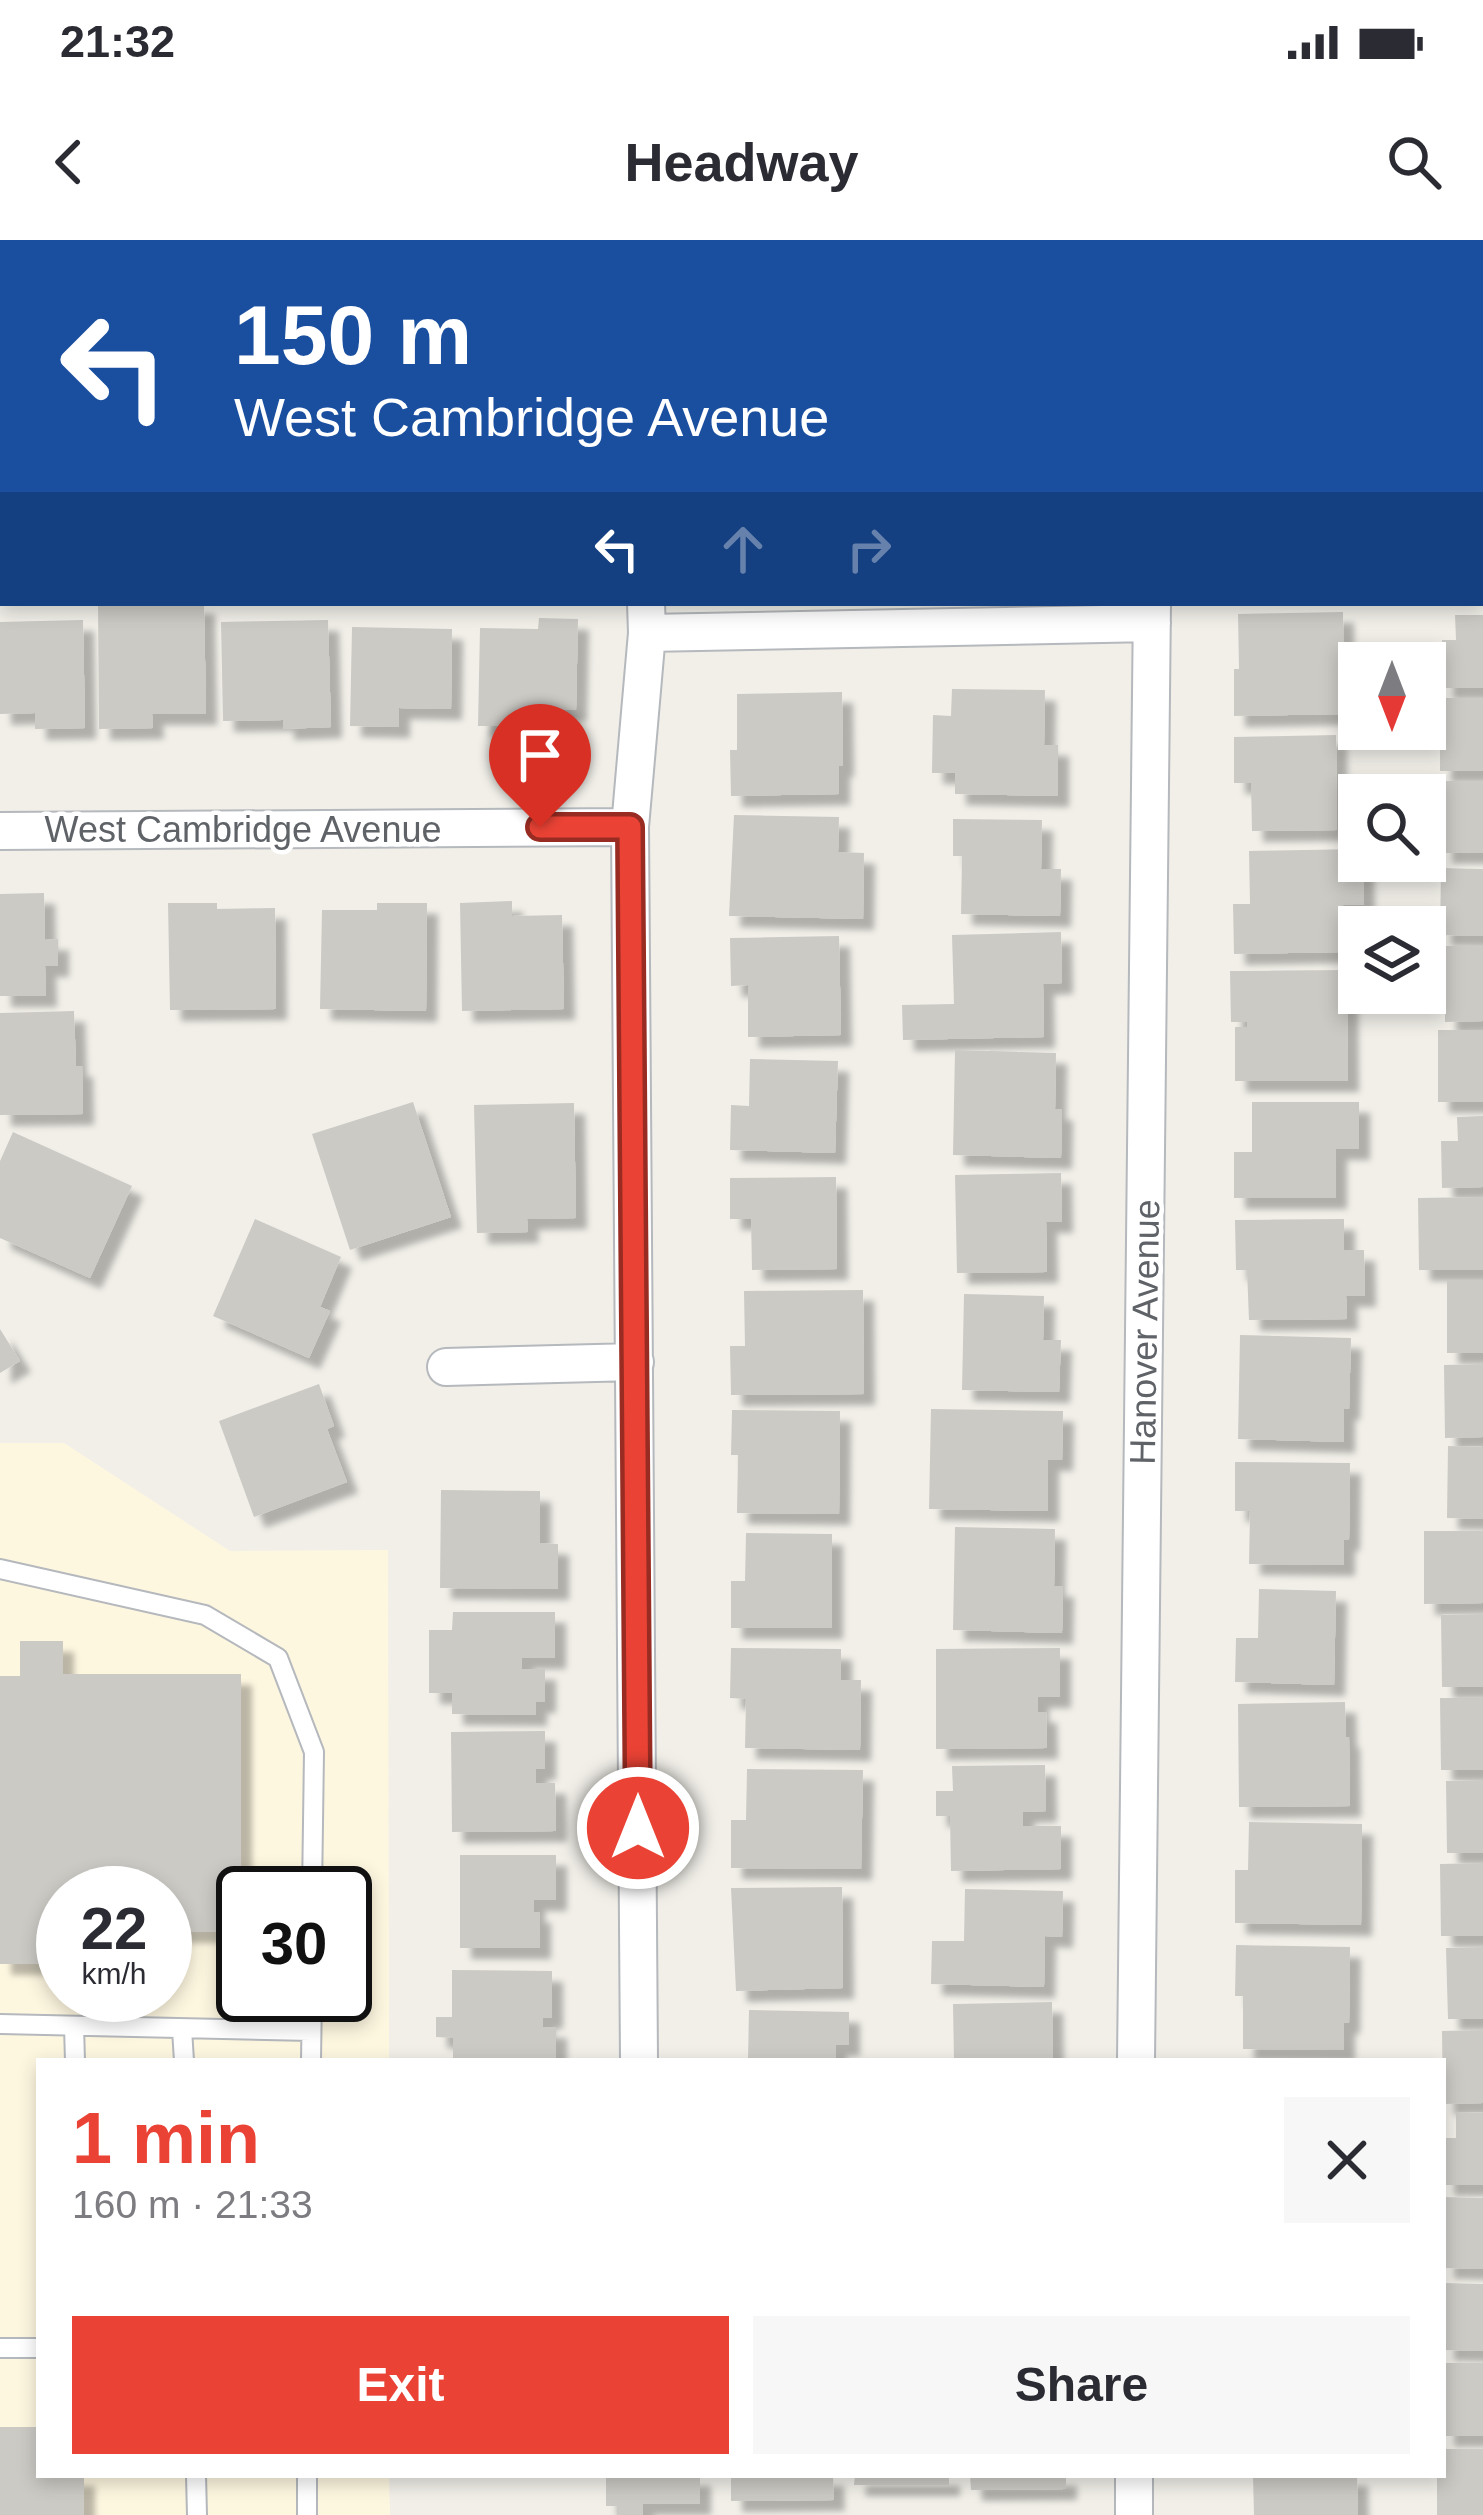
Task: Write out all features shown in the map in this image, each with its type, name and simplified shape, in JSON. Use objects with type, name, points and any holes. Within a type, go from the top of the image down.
[{"type":"street","points":[[639,2058],[630,827],[646,618],[1152,613]]},
{"type":"street","name":"Hanover Avenue","points":[[1136,2058],[1152,613]]},
{"type":"street","name":"West Cambridge Avenue","points":[[0,831],[630,827]]},
{"type":"street","points":[[446,1367],[634,1362]]},
{"type":"street","points":[[1134,2478],[1134,2515]]},
{"type":"lane","points":[[0,1569],[205,1615],[278,1658],[314,1752],[312,1866]]},
{"type":"lane","points":[[311,2022],[311,2058]]},
{"type":"lane","points":[[0,2024],[311,2031]]},
{"type":"lane","points":[[74,2026],[75,2058]]},
{"type":"lane","points":[[182,2029],[184,2058]]},
{"type":"lane","points":[[0,2348],[36,2348]]},
{"type":"lane","points":[[196,2478],[196,2515]]},
{"type":"lane","points":[[307,2478],[307,2515]]},
{"type":"shaded area","points":[[0,1443],[64,1443],[230,1551],[388,1550],[389,2058],[36,2058],[36,2478],[389,2478],[390,2515],[0,2515]]},
{"type":"building","points":[[98,606],[204,606],[206,714],[152,714],[153,728],[99,729]]},
{"type":"building","points":[[1343,612],[1338,714],[1234,716],[1238,614]]},
{"type":"building","points":[[1455,615],[1483,615],[1483,688],[1446,688],[1446,642],[1442,640],[1456,640]]},
{"type":"building","points":[[539,618],[578,619],[576,710],[528,709],[528,726],[478,726],[480,628],[538,629]]},
{"type":"building","points":[[83,620],[85,728],[35,729],[35,713],[0,714],[0,622]]},
{"type":"building","points":[[328,620],[331,727],[283,729],[283,720],[223,721],[221,622]]},
{"type":"building","points":[[352,627],[452,629],[451,709],[399,708],[399,727],[350,726]]},
{"type":"building","points":[[952,689],[1045,690],[1044,745],[1058,745],[1058,796],[955,794],[955,773],[932,773],[933,715],[951,716]]},
{"type":"building","points":[[842,692],[839,794],[731,796],[730,750],[737,750],[737,694]]},
{"type":"building","points":[[1446,698],[1483,698],[1483,771],[1440,771],[1440,750],[1446,750]]},
{"type":"building","points":[[1336,735],[1337,830],[1252,831],[1251,783],[1234,783],[1234,737]]},
{"type":"building","points":[[1446,781],[1483,781],[1483,853],[1446,853]]},
{"type":"building","points":[[734,815],[839,817],[838,852],[864,853],[863,919],[729,916]]},
{"type":"building","points":[[953,819],[1042,820],[1041,869],[1061,869],[1060,916],[961,914],[962,856],[953,856]]},
{"type":"building","points":[[1338,849],[1338,882],[1363,882],[1364,905],[1338,906],[1338,952],[1234,954],[1233,904],[1250,904],[1249,851]]},
{"type":"building","points":[[1446,868],[1483,869],[1483,936],[1446,935],[1446,906],[1440,906]]},
{"type":"building","points":[[44,893],[45,940],[58,939],[58,966],[45,966],[46,996],[0,996],[0,894]]},
{"type":"building","points":[[512,901],[512,916],[562,915],[564,1009],[462,1011],[460,903]]},
{"type":"building","points":[[168,903],[217,903],[217,909],[275,908],[276,1009],[170,1010]]},
{"type":"building","points":[[377,903],[427,903],[426,1011],[320,1009],[322,910],[377,910]]},
{"type":"building","points":[[1061,932],[1062,983],[1043,984],[1044,1037],[903,1040],[902,1005],[954,1004],[952,935]]},
{"type":"building","points":[[839,936],[841,1035],[748,1037],[748,985],[731,986],[730,938]]},
{"type":"building","points":[[1446,946],[1483,946],[1483,1021],[1445,1022]]},
{"type":"building","points":[[1338,970],[1338,1014],[1347,1014],[1348,1081],[1235,1081],[1235,1027],[1247,1027],[1247,1022],[1231,1022],[1230,971]]},
{"type":"building","points":[[74,1011],[83,1114],[0,1115],[0,1013]]},
{"type":"building","points":[[1438,1030],[1483,1030],[1483,1102],[1438,1102]]},
{"type":"building","points":[[955,1050],[1056,1053],[1055,1109],[1062,1110],[1061,1158],[953,1155]]},
{"type":"building","points":[[750,1059],[838,1061],[835,1153],[730,1150],[731,1105],[749,1106]]},
{"type":"building","points":[[413,1102],[451,1217],[350,1250],[312,1134]]},
{"type":"building","points":[[1252,1102],[1359,1102],[1359,1149],[1336,1149],[1336,1198],[1234,1198],[1234,1152],[1252,1152]]},
{"type":"building","points":[[574,1103],[576,1218],[527,1219],[528,1232],[477,1233],[474,1105]]},
{"type":"building","points":[[1483,1116],[1483,1187],[1442,1188],[1441,1141],[1458,1141],[1457,1117]]},
{"type":"building","points":[[13,1132],[132,1186],[90,1278],[0,1238],[0,1161]]},
{"type":"building","points":[[1061,1173],[1062,1222],[1046,1222],[1047,1272],[957,1273],[955,1175]]},
{"type":"building","points":[[836,1177],[837,1269],[752,1270],[751,1219],[730,1219],[730,1178]]},
{"type":"building","points":[[1483,1197],[1483,1270],[1419,1270],[1418,1198]]},
{"type":"building","points":[[255,1219],[341,1257],[320,1307],[330,1311],[309,1358],[213,1316]]},
{"type":"building","points":[[1344,1219],[1344,1250],[1364,1250],[1365,1296],[1346,1296],[1347,1319],[1249,1320],[1247,1270],[1236,1270],[1235,1220]]},
{"type":"building","points":[[1447,1280],[1483,1280],[1483,1353],[1447,1353]]},
{"type":"building","points":[[863,1290],[864,1394],[731,1395],[730,1346],[745,1346],[744,1291]]},
{"type":"building","points":[[964,1294],[1044,1296],[1043,1340],[1061,1340],[1059,1392],[962,1390]]},
{"type":"building","points":[[0,1329],[20,1361],[0,1373]]},
{"type":"building","points":[[1240,1335],[1351,1338],[1344,1442],[1238,1439]]},
{"type":"building","points":[[1483,1364],[1483,1437],[1445,1438],[1444,1365]]},
{"type":"building","points":[[319,1384],[334,1426],[327,1429],[347,1482],[254,1517],[219,1421]]},
{"type":"building","points":[[931,1409],[1063,1411],[1062,1460],[1048,1460],[1048,1511],[929,1509]]},
{"type":"building","points":[[732,1410],[840,1411],[839,1514],[737,1513],[738,1455],[731,1455]]},
{"type":"building","points":[[1448,1446],[1483,1447],[1483,1519],[1447,1518]]},
{"type":"building","points":[[1235,1462],[1350,1463],[1344,1565],[1249,1564],[1250,1511],[1235,1511]]},
{"type":"building","points":[[441,1490],[540,1491],[540,1543],[558,1544],[558,1589],[440,1588]]},
{"type":"building","points":[[955,1527],[1055,1529],[1054,1586],[1063,1586],[1062,1633],[953,1630]]},
{"type":"building","points":[[1424,1531],[1483,1531],[1483,1603],[1424,1604]]},
{"type":"building","points":[[746,1533],[832,1534],[832,1628],[731,1628],[731,1581],[745,1581]]},
{"type":"building","points":[[1259,1589],[1336,1591],[1334,1685],[1235,1682],[1236,1638],[1258,1638]]},
{"type":"building","points":[[453,1612],[555,1612],[555,1658],[522,1658],[522,1669],[545,1669],[545,1702],[536,1702],[536,1715],[452,1714],[452,1693],[429,1693],[429,1630],[452,1630]]},
{"type":"building","points":[[1483,1614],[1483,1687],[1442,1687],[1441,1615]]},
{"type":"building","points":[[20,1641],[63,1641],[63,1674],[241,1674],[241,1866],[216,1866],[216,1932],[192,1932],[192,1866],[36,1866],[36,1964],[0,1964],[0,1676],[20,1676]]},
{"type":"building","points":[[731,1648],[841,1649],[841,1680],[861,1680],[860,1750],[745,1748],[746,1699],[730,1698]]},
{"type":"building","points":[[1060,1648],[1060,1697],[1038,1697],[1038,1712],[1046,1712],[1047,1748],[936,1749],[936,1649]]},
{"type":"building","points":[[1440,1698],[1483,1698],[1483,1770],[1441,1770]]},
{"type":"building","points":[[1345,1702],[1350,1806],[1239,1807],[1238,1704]]},
{"type":"building","points":[[545,1731],[545,1769],[536,1769],[536,1783],[555,1783],[556,1831],[452,1832],[451,1732]]},
{"type":"building","points":[[1045,1765],[1046,1811],[1023,1812],[1023,1826],[1061,1826],[1061,1869],[951,1871],[950,1816],[936,1816],[936,1791],[953,1791],[952,1766]]},
{"type":"building","points":[[747,1769],[863,1770],[861,1869],[731,1868],[731,1820],[746,1820]]},
{"type":"building","points":[[1483,1780],[1483,1853],[1447,1853],[1446,1781]]},
{"type":"building","points":[[1249,1822],[1362,1824],[1361,1925],[1235,1923],[1235,1870],[1248,1870]]},
{"type":"building","points":[[460,1855],[556,1855],[556,1900],[534,1900],[534,1912],[540,1912],[540,1948],[460,1948]]},
{"type":"building","points":[[1483,1863],[1483,1936],[1441,1936],[1440,1864]]},
{"type":"building","points":[[842,1887],[843,1988],[736,1991],[731,1888]]},
{"type":"building","points":[[965,1889],[1063,1891],[1062,1937],[1045,1936],[1044,1987],[931,1984],[932,1941],[964,1941]]},
{"type":"building","points":[[1236,1945],[1350,1947],[1344,2050],[1243,2049],[1243,1996],[1235,1996]]},
{"type":"building","points":[[1483,1947],[1483,2019],[1448,2019],[1446,1948]]},
{"type":"building","points":[[452,1970],[552,1971],[552,2018],[543,2018],[543,2027],[556,2027],[556,2058],[453,2058],[453,2038],[436,2037],[436,2017],[452,2017]]},
{"type":"building","points":[[1052,2002],[1053,2058],[954,2058],[953,2004]]},
{"type":"building","points":[[749,2010],[849,2012],[849,2045],[836,2045],[836,2058],[748,2058]]},
{"type":"building","points":[[1483,2030],[1483,2103],[1446,2104],[1442,2031]]},
{"type":"building","points":[[1456,2112],[1483,2113],[1483,2185],[1446,2185],[1446,2138],[1456,2138]]},
{"type":"building","points":[[1446,2197],[1483,2198],[1483,2269],[1446,2268]]},
{"type":"building","points":[[1446,2283],[1483,2284],[1483,2351],[1446,2350]]},
{"type":"building","points":[[1446,2363],[1483,2363],[1483,2436],[1446,2436]]},
{"type":"building","points":[[0,2427],[36,2427],[36,2478],[84,2478],[84,2515],[0,2515]]},
{"type":"building","points":[[1446,2449],[1483,2449],[1483,2515],[1437,2515],[1437,2478],[1446,2478]]},
{"type":"building","points":[[606,2478],[700,2478],[700,2504],[643,2504],[643,2515],[617,2515],[617,2506],[606,2506]]},
{"type":"building","points":[[731,2478],[833,2478],[834,2500],[731,2501]]},
{"type":"building","points":[[855,2478],[949,2478],[949,2485],[854,2485]]},
{"type":"building","points":[[970,2478],[1066,2478],[1066,2489],[971,2490]]},
{"type":"building","points":[[1253,2478],[1357,2478],[1358,2515],[1254,2515]]},
{"type":"route","points":[[540,827],[630,827],[638,1828]]}]
